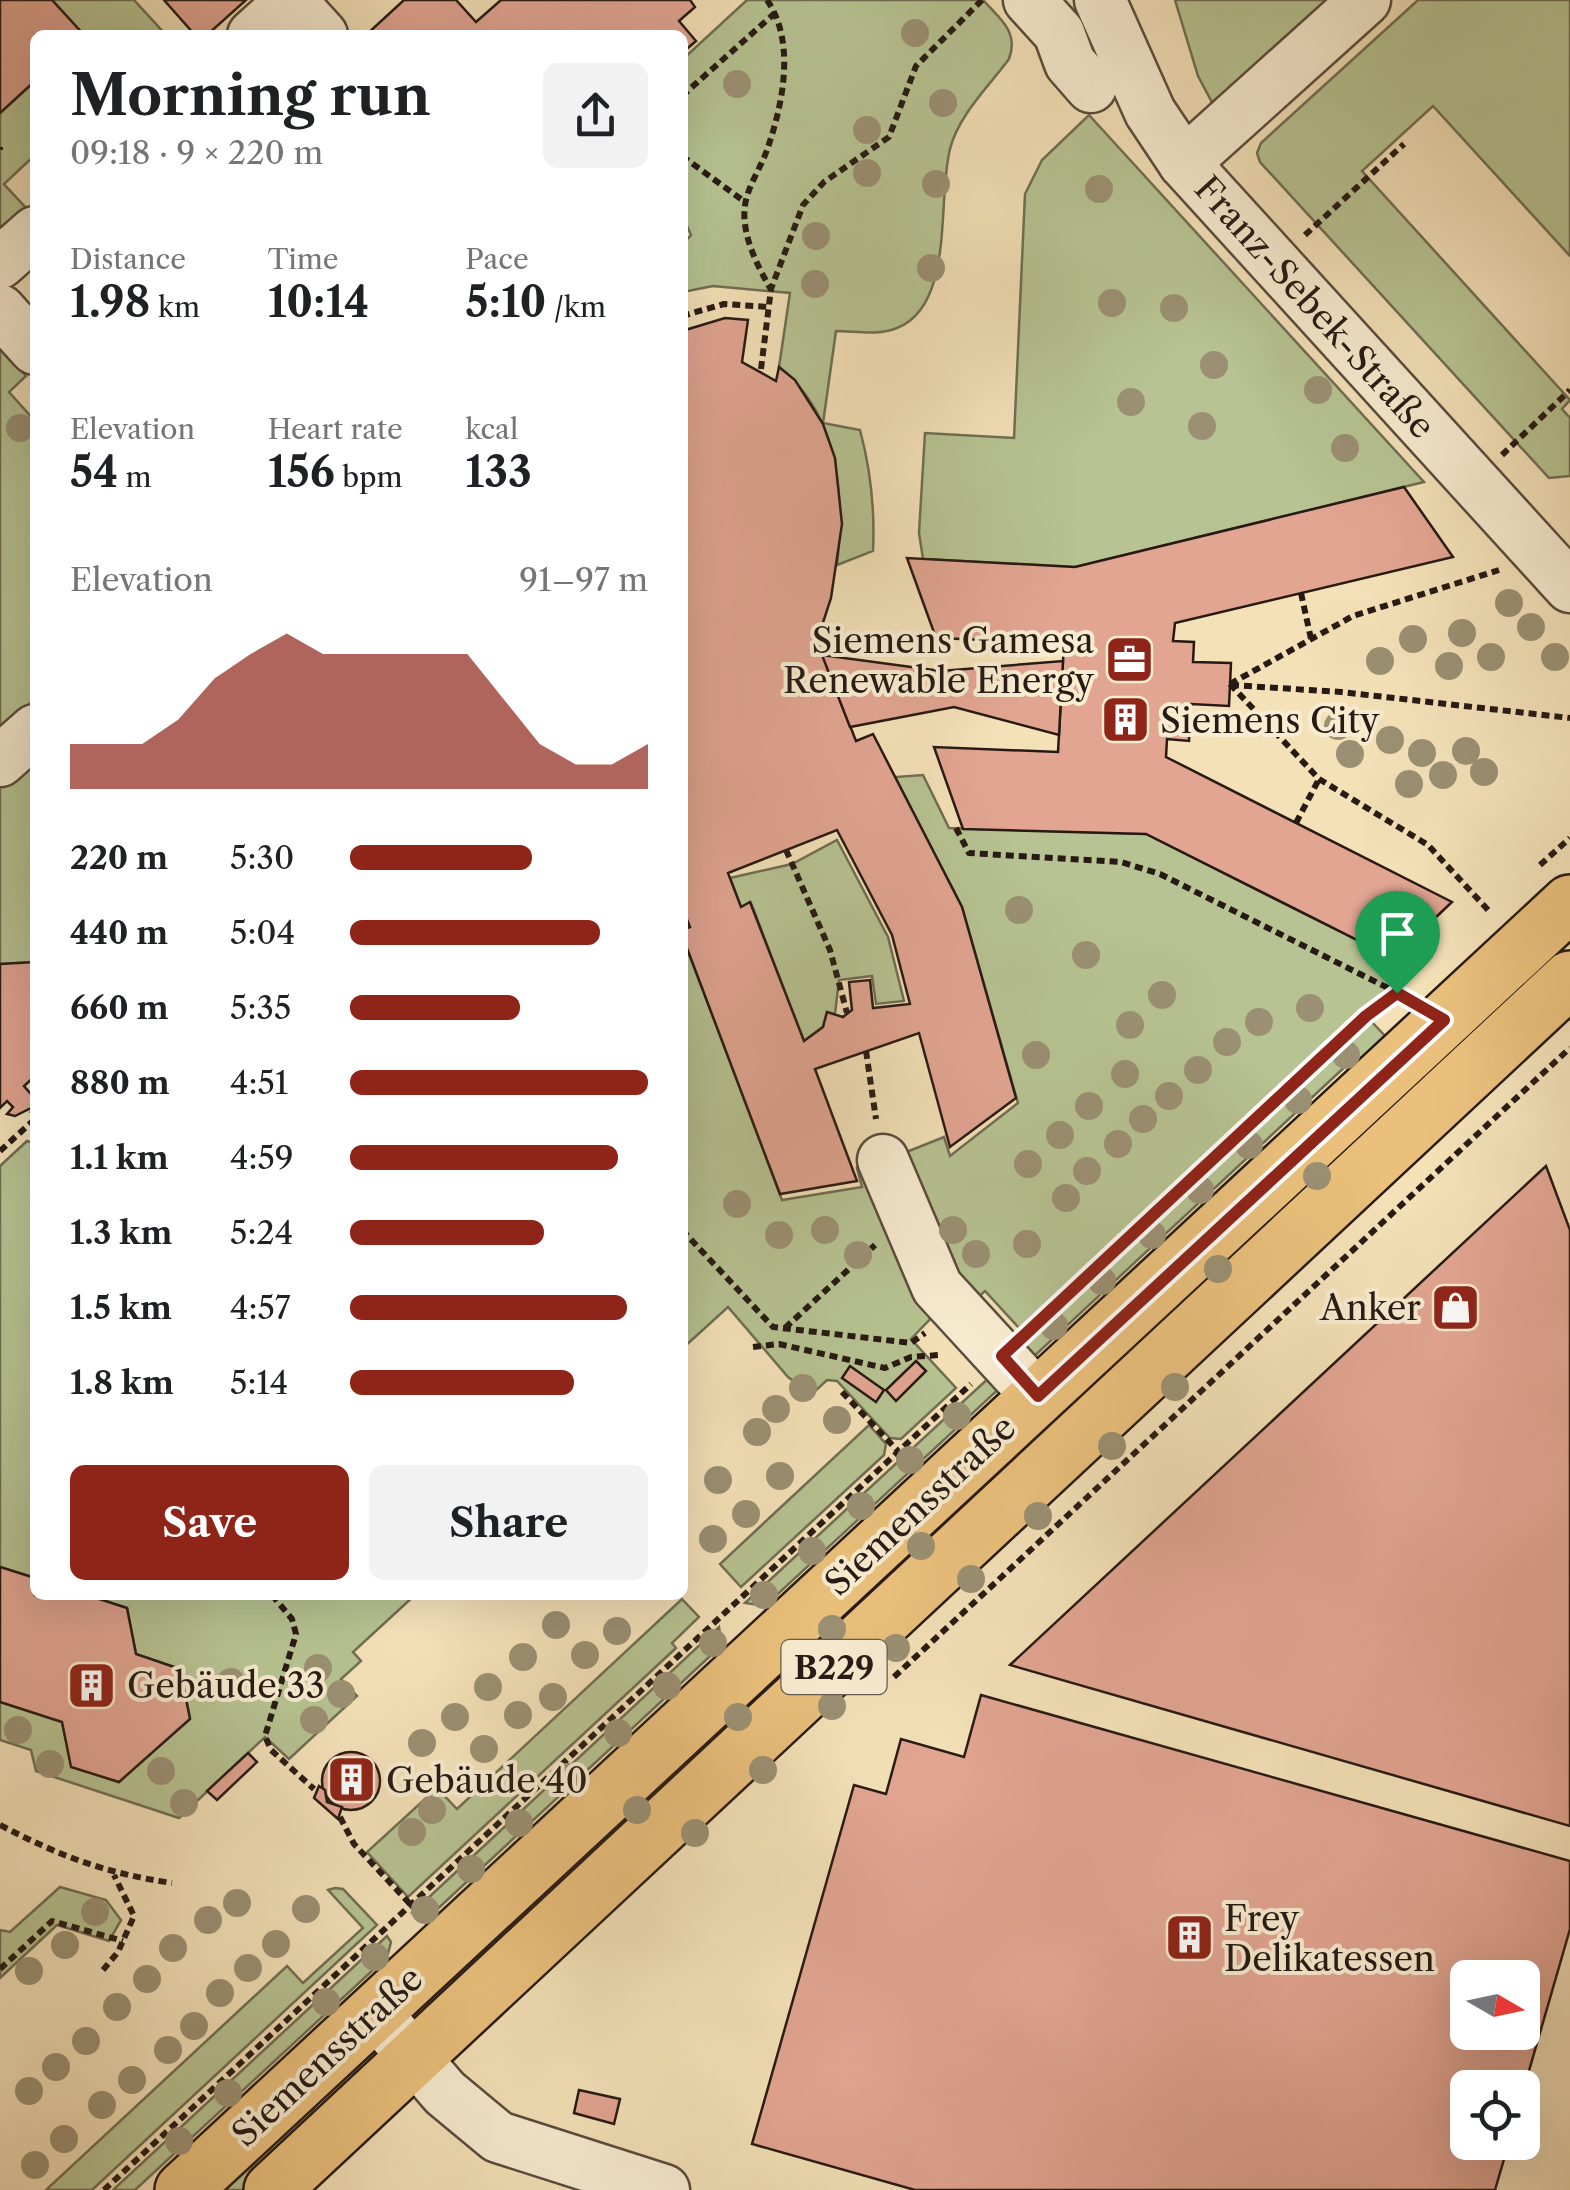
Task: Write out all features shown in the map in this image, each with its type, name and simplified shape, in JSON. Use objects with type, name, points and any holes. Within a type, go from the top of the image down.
[{"type":"main road","name":"Siemensstraße","points":[[183,2190],[1038,1396],[1431,1002],[1550,889]]},
{"type":"main road","name":"Siemensstraße","points":[[272,2190],[1570,979]]},
{"type":"street","points":[[259,30],[292,0],[318,30]]},
{"type":"street","points":[[1029,0],[1059,33],[1070,63],[1091,87]]},
{"type":"street","name":"Franz-Sebek-Straße","points":[[1100,0],[1150,112],[1184,163],[1570,587]]},
{"type":"street","points":[[1184,163],[1366,0]]},
{"type":"street","points":[[0,263],[30,236]]},
{"type":"street","points":[[0,310],[30,343]]},
{"type":"street","points":[[0,762],[30,735]]},
{"type":"street","points":[[883,1160],[926,1270],[1038,1396]]},
{"type":"street","points":[[374,2011],[456,2104],[498,2138],[664,2190]]},
{"type":"path","points":[[767,0],[775,12],[784,69],[767,149],[745,202],[750,246],[770,289]]},
{"type":"path","points":[[761,369],[770,289],[795,221],[812,192],[889,137],[916,66],[982,0]]},
{"type":"path","points":[[688,91],[775,12]]},
{"type":"path","points":[[1275,262],[1404,144]]},
{"type":"path","points":[[688,160],[745,202]]},
{"type":"path","points":[[688,314],[724,304],[768,307]]},
{"type":"path","points":[[1474,481],[1570,390]]},
{"type":"path","points":[[1230,684],[1353,616],[1501,570],[1531,544]]},
{"type":"path","points":[[1301,593],[1311,639]]},
{"type":"path","points":[[1230,684],[1570,718]]},
{"type":"path","points":[[1230,684],[1319,778],[1428,845],[1489,911]]},
{"type":"path","points":[[1296,824],[1319,778]]},
{"type":"path","points":[[956,828],[970,852],[1121,862],[1160,874],[1397,993],[1431,1002]]},
{"type":"path","points":[[1550,889],[1570,838]]},
{"type":"path","points":[[786,850],[830,950],[847,1013]]},
{"type":"path","points":[[1477,923],[1503,899]]},
{"type":"path","points":[[1397,993],[1431,1002]]},
{"type":"path","points":[[104,2190],[1352,1029],[1397,993]]},
{"type":"path","points":[[866,1051],[883,1160]]},
{"type":"path","points":[[0,1151],[30,1118]]},
{"type":"path","points":[[785,1328],[906,1218]]},
{"type":"path","points":[[688,1236],[772,1327],[911,1343],[954,1305]]},
{"type":"path","points":[[753,1347],[779,1344],[885,1368],[911,1356],[939,1355]]},
{"type":"path","points":[[842,1392],[898,1452]]},
{"type":"path","points":[[276,1600],[292,1619],[296,1634],[265,1736],[271,1750],[314,1789]]},
{"type":"path","points":[[340,1817],[354,1844],[410,1904]]},
{"type":"path","points":[[0,1825],[69,1860],[114,1874],[172,1883]]},
{"type":"path","points":[[103,1970],[134,1916],[114,1874]]},
{"type":"path","points":[[0,1969],[52,1920],[123,1941]]},
{"type":"green space","points":[[52,0],[134,0],[161,30],[79,30]]},
{"type":"green space","points":[[747,0],[983,0],[1010,34],[1009,59],[967,113],[950,149],[940,249],[928,297],[915,316],[897,328],[836,331],[823,423],[860,430],[873,505],[873,551],[837,565],[840,511],[834,457],[814,408],[779,367],[790,293],[713,286],[688,291],[688,54]]},
{"type":"green space","points":[[1175,0],[1337,0],[1215,108],[1198,76]]},
{"type":"green space","points":[[1418,0],[1570,0],[1570,256],[1433,106],[1362,171],[1570,400],[1562,409],[1570,418],[1570,476],[1549,478],[1260,162],[1257,153],[1261,143]]},
{"type":"green space","points":[[30,86],[30,160],[4,184],[26,208],[0,231],[0,113]]},
{"type":"green space","points":[[1089,115],[1424,482],[1075,567],[923,559],[919,533],[925,433],[1014,438],[1025,194],[1042,160]]},
{"type":"green space","points":[[0,346],[26,376],[9,392],[30,415],[30,704],[0,731]]},
{"type":"green space","points":[[30,749],[30,962],[0,964],[0,776]]},
{"type":"green space","points":[[923,775],[949,828],[1146,834],[1393,958],[1391,985],[1019,1328],[985,1291],[973,1302],[951,1277],[899,1155],[944,1137],[950,1156],[1018,1103],[962,907],[895,777]]},
{"type":"green space","points":[[837,840],[888,937],[904,1001],[876,1004],[872,976],[839,980],[835,1014],[827,1012],[823,1027],[804,1041],[751,903],[741,907],[730,878],[792,864]]},
{"type":"green space","points":[[688,951],[782,1200],[862,1187],[857,1168],[867,1165],[937,1312],[911,1339],[956,1388],[901,1439],[890,1438],[837,1381],[827,1380],[812,1394],[788,1377],[728,1307],[688,1343]]},
{"type":"green space","points":[[1371,1021],[1387,1038],[1357,1070],[1349,1063],[1029,1361],[1019,1350]]},
{"type":"green space","points":[[30,1142],[30,1576],[0,1567],[0,1166]]},
{"type":"green space","points":[[993,1374],[1003,1385],[765,1606],[745,1603]]},
{"type":"green space","points":[[869,1425],[886,1444],[884,1455],[741,1587],[720,1564]]},
{"type":"green space","points":[[102,1600],[410,1600],[353,1652],[361,1661],[341,1679],[357,1696],[289,1759],[265,1737],[179,1818],[36,1771],[31,1750],[0,1740],[0,1702],[62,1722],[72,1767],[119,1782],[190,1718],[180,1669],[136,1654],[127,1608]]},
{"type":"green space","points":[[681,1600],[699,1617],[672,1643],[676,1648],[408,1897],[367,1852],[437,1788],[457,1809]]},
{"type":"green space","points":[[719,1627],[721,1646],[431,1915],[418,1918],[412,1913]]},
{"type":"green space","points":[[60,1887],[106,1900],[121,1920],[109,1941],[57,1925],[0,1978],[0,1930],[10,1932]]},
{"type":"green space","points":[[343,1889],[377,1925],[92,2190],[46,2190],[287,1966],[303,1983],[363,1928],[328,1890]]},
{"type":"green space","points":[[387,1936],[391,1942],[387,1957],[135,2190],[113,2190]]},
{"type":"green space","points":[[306,2102],[322,2119],[246,2190],[211,2190]]},
{"type":"building","points":[[0,0],[52,0],[79,30],[30,30],[30,86],[0,113]]},
{"type":"building","points":[[164,0],[246,0],[213,30],[191,30]]},
{"type":"building","points":[[404,0],[456,0],[476,22],[501,0],[690,0],[695,7],[679,21],[687,30],[371,30]]},
{"type":"building","points":[[688,32],[696,41],[688,48]]},
{"type":"building","points":[[725,318],[748,320],[742,362],[776,381],[779,367],[795,380],[823,424],[835,458],[842,524],[831,598],[817,641],[856,741],[873,734],[962,907],[1016,1098],[950,1147],[919,1033],[815,1069],[857,1181],[780,1194],[688,951],[688,329]],"holes":[[[837,830],[892,935],[910,1004],[873,1008],[870,980],[849,982],[852,1010],[843,1017],[827,1012],[823,1027],[804,1041],[750,902],[741,907],[728,873]]]},
{"type":"building","name":"Siemens City","points":[[1404,487],[1453,557],[1175,623],[1173,641],[1194,642],[1193,662],[1231,663],[1229,706],[1191,704],[1189,741],[1167,739],[1166,757],[1452,902],[1393,958],[1146,834],[963,829],[934,747],[1058,752],[1064,643],[936,638],[907,558],[1075,567]]},
{"type":"building","points":[[822,655],[941,671],[1063,661],[1059,735],[954,707],[850,727]]},
{"type":"building","points":[[30,962],[30,1081],[24,1086],[30,1093],[30,1108],[15,1116],[7,1114],[13,1107],[7,1101],[0,1108],[0,964]]},
{"type":"building","points":[[1546,1166],[1570,1230],[1570,1826],[1010,1665]]},
{"type":"building","points":[[916,1361],[926,1371],[896,1401],[886,1390]]},
{"type":"building","points":[[850,1366],[884,1390],[876,1402],[842,1378]]},
{"type":"building","name":"Gebäude 33","points":[[0,1567],[30,1576],[30,1600],[102,1600],[127,1608],[136,1654],[180,1669],[190,1719],[119,1782],[71,1767],[62,1722],[0,1702]]},
{"type":"building","name":"Frey Delikatessen","points":[[981,1695],[1570,1861],[1570,1929],[1540,2033],[1540,1960],[1450,1960],[1450,2050],[1535,2050],[1529,2070],[1450,2070],[1450,2160],[1504,2160],[1495,2190],[915,2190],[752,2144],[854,1785],[886,1794],[901,1739],[964,1757]]},
{"type":"building","name":"Gebäude 40","points":[[351,1752],[372,1760],[380,1781],[372,1802],[351,1810],[330,1802],[322,1781],[330,1760]]},
{"type":"building","points":[[248,1753],[257,1762],[217,1800],[207,1791]]},
{"type":"building","points":[[319,1786],[325,1790],[327,1802],[342,1807],[338,1819],[314,1798]]},
{"type":"building","points":[[579,2090],[620,2099],[614,2124],[574,2113]]},
{"type":"place","name":"Siemens Gamesa Renewable Energy","points":[[1129,660]]},
{"type":"place","name":"Siemens City","points":[[1125,720]]},
{"type":"place","name":"Anker","points":[[1456,1307]]},
{"type":"place","name":"Gebäude 33","points":[[92,1685]]},
{"type":"place","name":"Gebäude 40","points":[[351,1780]]},
{"type":"place","name":"Frey Delikatessen","points":[[1189,1938]]},
{"type":"route","points":[[1397,993],[1444,1020],[1038,1396],[1002,1356],[1366,1016],[1397,993]]}]
